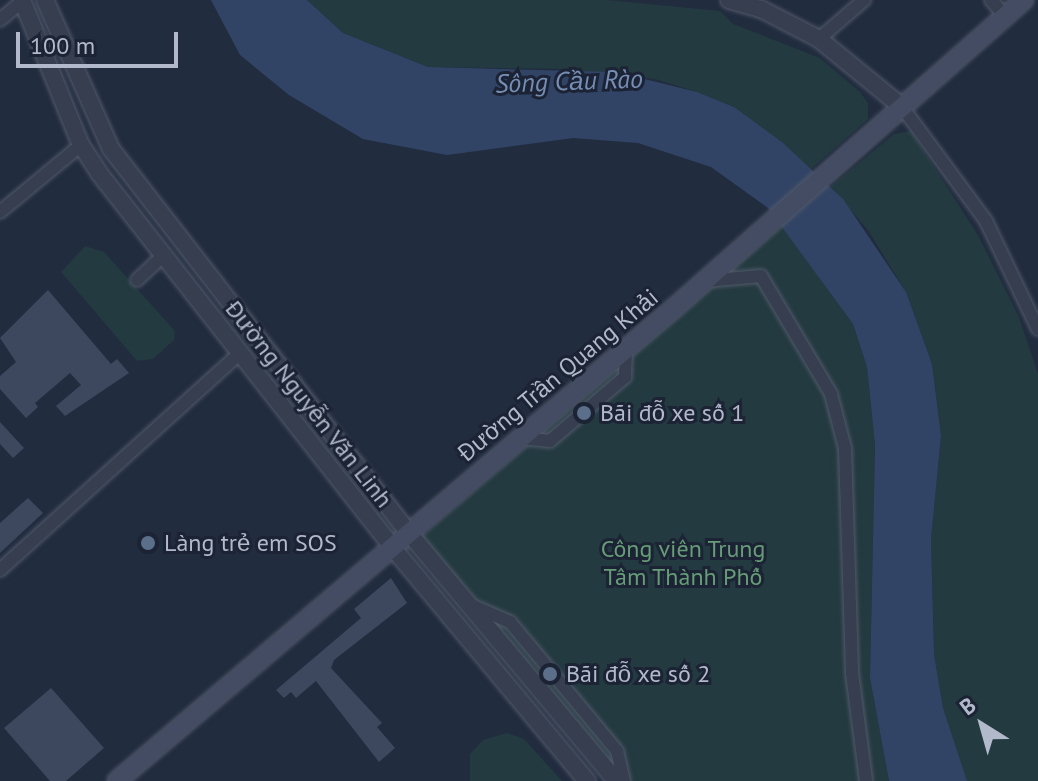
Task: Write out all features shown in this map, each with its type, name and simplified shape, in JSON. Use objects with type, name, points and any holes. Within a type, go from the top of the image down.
[{"type":"main road","name":"Đường Trần Quang Khải","points":[[117,781],[705,281],[1024,0]]},
{"type":"street","name":"Đường Nguyễn Văn Linh","points":[[45,0],[111,149],[409,533],[616,781]]},
{"type":"street","points":[[819,39],[864,0]]},
{"type":"street","points":[[991,0],[1006,17]]},
{"type":"street","name":"Đường Nguyễn Văn Linh","points":[[22,1],[81,145],[392,547],[587,781]]},
{"type":"street","points":[[0,20],[22,1]]},
{"type":"street","points":[[735,1],[819,39],[902,107],[986,221],[1038,329]]},
{"type":"street","points":[[0,212],[81,145]]},
{"type":"street","points":[[137,280],[164,255]]},
{"type":"street","points":[[705,281],[761,276],[831,394],[845,448],[852,673],[866,781]]},
{"type":"street","points":[[0,570],[240,353]]},
{"type":"street","points":[[468,603],[510,622],[617,751],[624,781]]},
{"type":"green space","points":[[307,0],[608,0],[720,11],[733,24],[820,58],[860,92],[868,103],[868,119],[811,169],[734,107],[697,92],[655,79],[567,69],[428,67],[343,33]]},
{"type":"green space","points":[[911,131],[978,235],[1019,317],[1038,374],[1038,781],[967,781],[962,769],[943,708],[934,654],[931,539],[941,436],[932,364],[906,292],[868,230],[830,187],[894,134]]},
{"type":"green space","name":"Công viên Trung Tâm Thành Phố","points":[[782,226],[853,324],[867,367],[875,445],[870,678],[889,781],[619,781],[419,539]]},
{"type":"green space","points":[[85,246],[104,252],[175,331],[174,340],[153,359],[137,361],[61,272]]},
{"type":"green space","points":[[507,733],[524,739],[562,781],[470,781],[470,754],[483,740]]},
{"type":"water","name":"Sông Cầu Rào","points":[[211,0],[307,0],[343,33],[428,67],[616,72],[697,92],[734,107],[783,143],[843,199],[906,292],[932,364],[941,436],[931,539],[934,654],[943,708],[967,781],[889,781],[870,678],[875,445],[867,367],[853,324],[768,208],[711,167],[638,143],[573,138],[447,155],[363,139],[289,95],[240,55]]},
{"type":"building","points":[[48,290],[111,364],[117,359],[129,373],[65,416],[56,406],[81,385],[70,373],[35,403],[38,407],[26,418],[0,389],[0,376],[16,362],[0,338]]},
{"type":"building","points":[[0,422],[24,448],[13,458],[0,444]]},
{"type":"building","points":[[28,498],[43,513],[0,553],[0,523]]},
{"type":"building","points":[[391,578],[407,603],[334,660],[331,668],[382,723],[377,727],[395,748],[379,762],[316,681],[296,698],[291,692],[284,698],[276,690],[361,618],[354,609]]},
{"type":"building","points":[[51,688],[104,748],[66,781],[50,781],[4,728]]},
{"type":"place","name":"Bãi đỗ xe số 1","points":[[584,413]]},
{"type":"place","name":"Làng trẻ em SOS","points":[[148,543]]},
{"type":"place","name":"Bãi đỗ xe số 2","points":[[550,674]]}]
